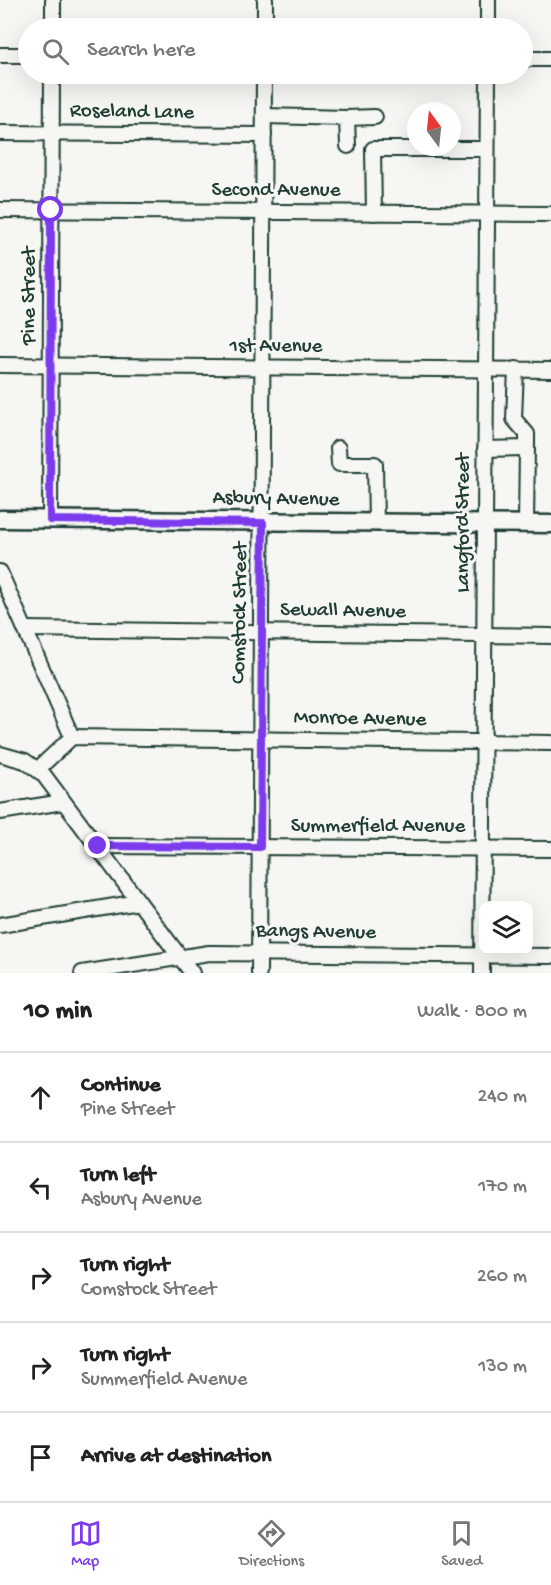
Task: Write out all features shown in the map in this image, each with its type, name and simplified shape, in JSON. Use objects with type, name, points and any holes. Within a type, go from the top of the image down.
[{"type":"main road","name":"Asbury Avenue","points":[[0,519],[551,524]]},
{"type":"street","points":[[53,0],[53,18]]},
{"type":"street","points":[[265,0],[265,18]]},
{"type":"street","points":[[488,0],[488,18]]},
{"type":"street","points":[[0,55],[18,55]]},
{"type":"street","points":[[533,59],[551,59]]},
{"type":"street","name":"Pine Street","points":[[50,520],[52,84]]},
{"type":"street","name":"Comstock Street","points":[[259,973],[264,84]]},
{"type":"street","name":"Langford Street","points":[[483,901],[488,84]]},
{"type":"street","points":[[264,116],[375,117]]},
{"type":"street","points":[[347,118],[348,146]]},
{"type":"street","name":"Roseland Lane","points":[[0,133],[264,135]]},
{"type":"street","points":[[374,213],[373,149],[487,149]]},
{"type":"street","name":"Second Avenue","points":[[0,210],[551,214]]},
{"type":"street","name":"1st Avenue","points":[[0,365],[551,370]]},
{"type":"street","points":[[516,369],[514,419],[527,434],[526,524]]},
{"type":"street","points":[[339,448],[339,464],[374,457],[376,523]]},
{"type":"street","points":[[484,449],[527,448]]},
{"type":"street","points":[[0,572],[72,737],[38,769]]},
{"type":"street","name":"Sewall Avenue","points":[[26,629],[551,636]]},
{"type":"street","name":"Monroe Avenue","points":[[72,737],[551,743]]},
{"type":"street","points":[[0,754],[25,761],[38,769],[192,973]]},
{"type":"street","points":[[0,812],[63,802]]},
{"type":"street","name":"Summerfield Avenue","points":[[98,846],[551,849]]},
{"type":"street","points":[[0,925],[139,902]]},
{"type":"street","name":"Bangs Avenue","points":[[82,973],[209,953],[479,955]]},
{"type":"street","name":"Langford Street","points":[[482,955],[482,973]]},
{"type":"street","name":"Bangs Avenue","points":[[482,955],[551,956]]},
{"type":"route","points":[[51,210],[50,520],[263,523],[260,847],[98,846]]}]
